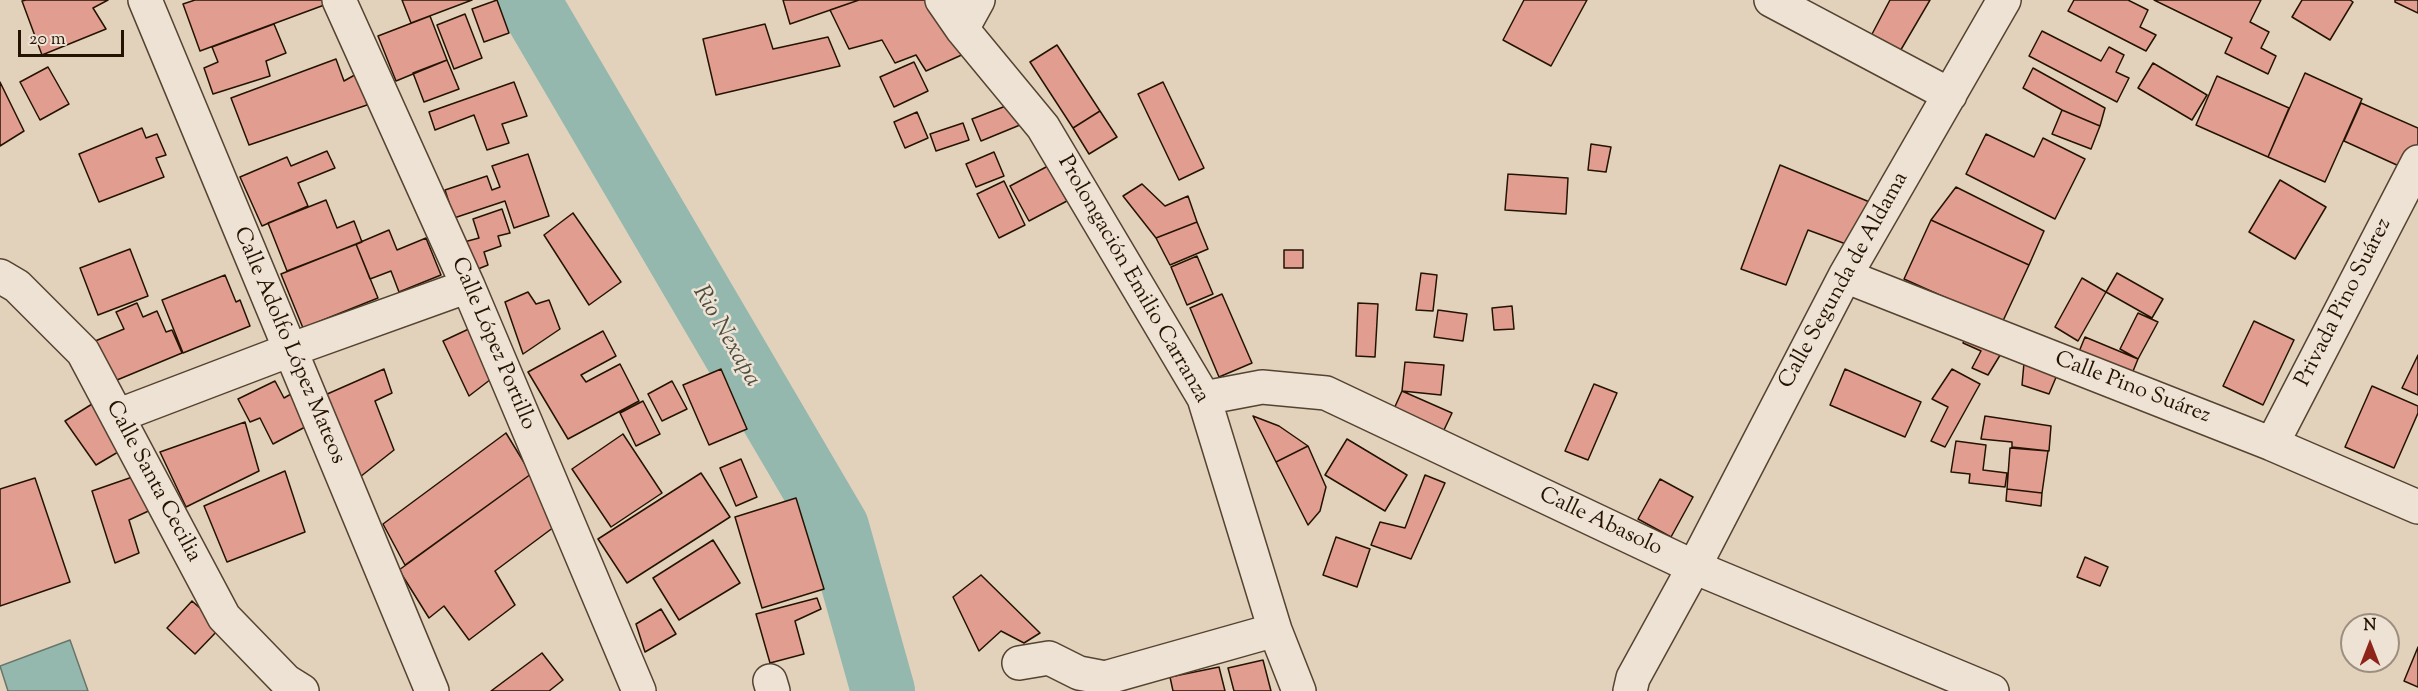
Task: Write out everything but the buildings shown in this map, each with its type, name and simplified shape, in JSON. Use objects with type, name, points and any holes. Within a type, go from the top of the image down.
[{"type":"street","name":"Calle Adolfo López Mateos","points":[[145,0],[432,691]]},
{"type":"street","name":"Calle López Portillo","points":[[339,0],[468,286],[639,691]]},
{"type":"street","name":"Prolongación Emilio Carranza","points":[[942,0],[962,29],[1043,127],[1204,398],[1275,630],[1299,691]]},
{"type":"street","points":[[962,29],[978,0]]},
{"type":"street","points":[[1771,0],[1950,95]]},
{"type":"street","name":"Calle Segunda de Aldama","points":[[1630,691],[1633,678],[1694,567],[1845,276],[2004,0]]},
{"type":"street","name":"Privada Pino Suárez","points":[[2272,444],[2418,162]]},
{"type":"street","name":"Calle Santa Cecilia","points":[[0,276],[17,286],[83,352],[224,617],[286,681],[302,691]]},
{"type":"street","name":"Calle Pino Suárez","points":[[1845,276],[2272,444],[2418,507]]},
{"type":"street","points":[[117,416],[290,350],[468,286]]},
{"type":"street","name":"Calle Abasolo","points":[[1204,398],[1262,387],[1326,393],[1694,567],[1992,691]]},
{"type":"street","points":[[1019,663],[1050,658],[1079,673],[1105,678],[1275,630]]},
{"type":"water","points":[[70,640],[88,691],[8,691],[0,666]]},
{"type":"waterway","name":"Rio Nexapa","points":[[528,0],[837,527],[883,691]]}]
